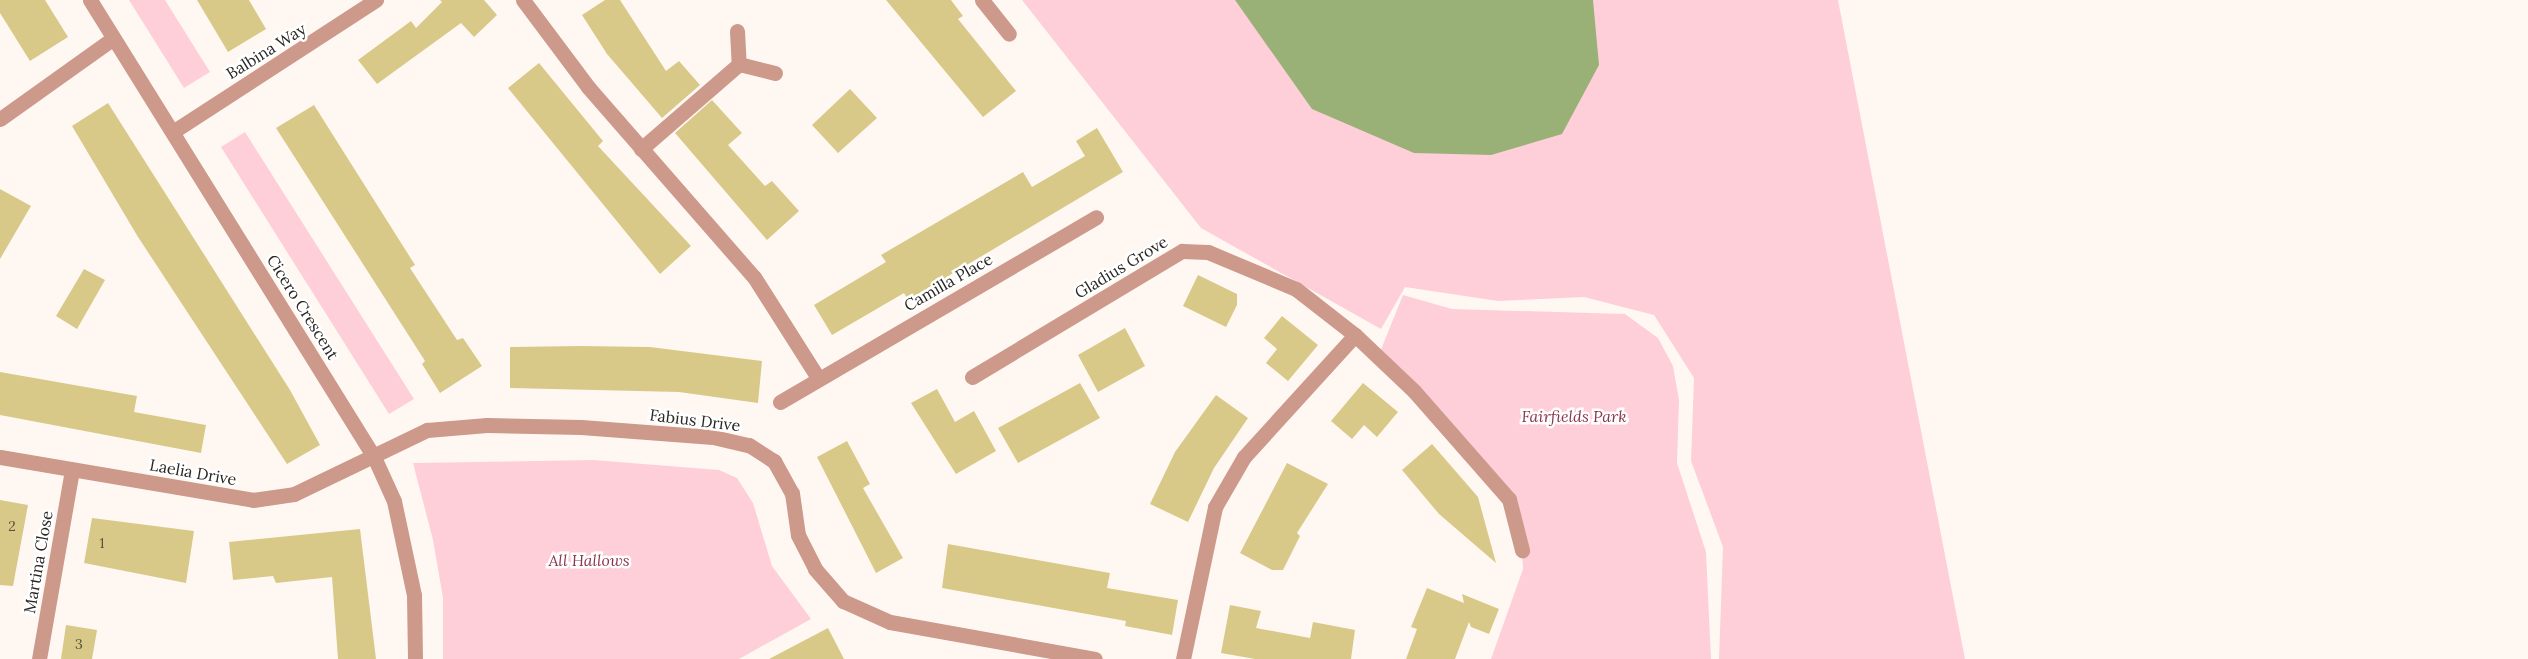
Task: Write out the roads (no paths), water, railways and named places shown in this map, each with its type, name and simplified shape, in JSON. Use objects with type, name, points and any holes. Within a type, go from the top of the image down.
[{"type":"street","name":"Cicero Crescent","points":[[90,0],[112,39],[174,131],[374,457],[394,501],[412,585],[415,659]]},
{"type":"street","name":"Balbina Way","points":[[174,131],[376,0]]},
{"type":"street","points":[[523,0],[641,149],[754,277],[818,378]]},
{"type":"street","points":[[982,0],[1009,34]]},
{"type":"street","points":[[737,31],[739,64]]},
{"type":"street","points":[[0,119],[112,39]]},
{"type":"street","points":[[641,149],[739,64]]},
{"type":"street","points":[[739,64],[775,74]]},
{"type":"street","name":"Camilla Place","points":[[780,402],[1096,217]]},
{"type":"street","name":"Gladius Grove","points":[[972,377],[1182,251],[1208,252],[1296,289],[1355,335],[1414,391],[1509,499],[1522,550]]},
{"type":"street","points":[[1183,659],[1215,507],[1244,457],[1355,335]]},
{"type":"street","name":"Fabius Drive","points":[[374,457],[427,430],[488,425],[581,427],[713,437],[749,445],[774,461],[792,493],[798,535],[806,552],[815,569],[843,601],[890,622],[1095,659]]},
{"type":"street","name":"Laelia Drive","points":[[0,457],[253,500],[294,494],[374,457]]},
{"type":"street","name":"Martina Close","points":[[39,659],[72,470]]},
{"type":"park label","name":"Fairfields Park","points":[[1574,416]]},
{"type":"park label","name":"All Hallows","points":[[589,560]]}]
